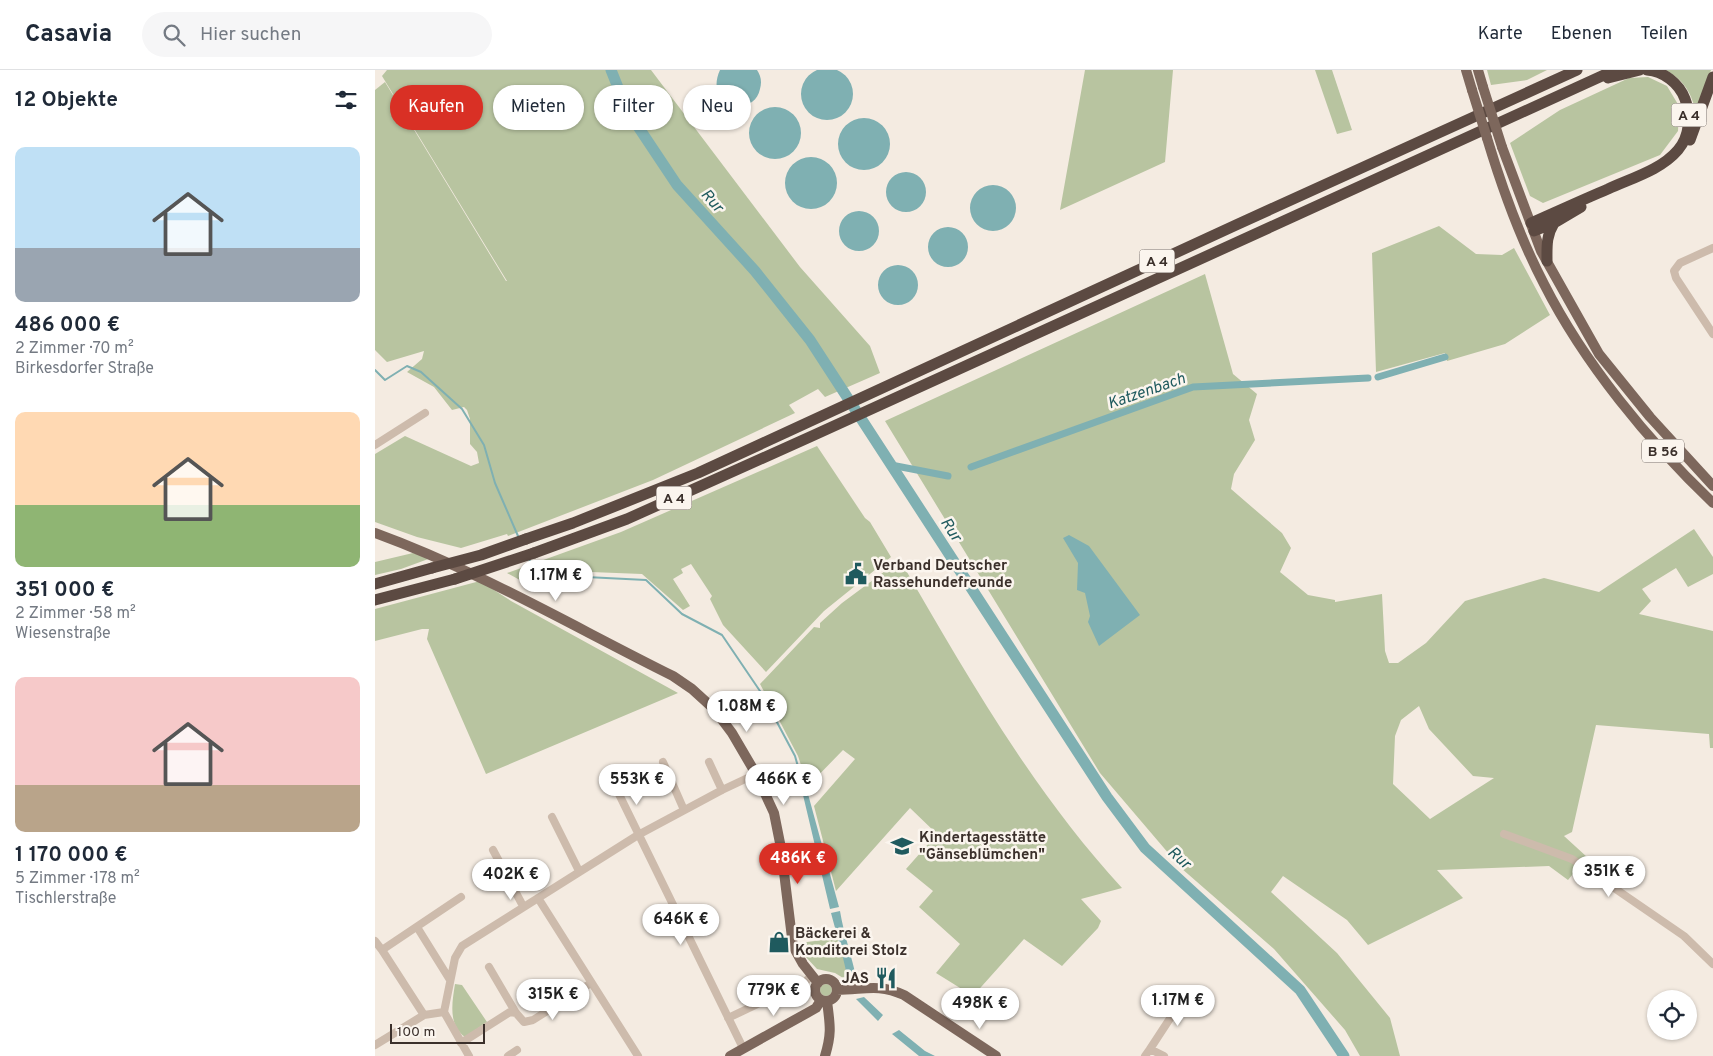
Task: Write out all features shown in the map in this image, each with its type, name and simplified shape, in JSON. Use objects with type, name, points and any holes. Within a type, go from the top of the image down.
[{"type":"highway","name":"A 4","points":[[375,584],[573,523],[698,473],[1235,225],[1577,70]]},
{"type":"highway","name":"A 4","points":[[375,600],[455,579],[627,519],[1615,70]]},
{"type":"highway","name":"A 4","points":[[1584,84],[1640,70]]},
{"type":"highway","name":"A 4","points":[[1532,227],[1654,168],[1670,157],[1681,145],[1688,128],[1689,116],[1684,96],[1675,84],[1663,74],[1647,70]]},
{"type":"highway","points":[[1532,227],[1554,223],[1582,207],[1656,174],[1675,161],[1685,149],[1695,131],[1713,77]]},
{"type":"highway","points":[[1547,261],[1547,240],[1554,223]]},
{"type":"main road","name":"B 56","points":[[1466,70],[1491,150],[1521,232],[1543,284],[1586,355],[1661,449],[1713,503]]},
{"type":"main road","name":"B 56","points":[[1478,70],[1502,147],[1532,227],[1547,261],[1599,354],[1650,417],[1713,486]]},
{"type":"main road","points":[[1521,232],[1532,227]]},
{"type":"main road","points":[[375,533],[423,550],[498,586],[673,676],[692,689],[714,709],[732,733],[756,774],[774,814],[781,848],[793,946],[803,964],[815,979],[815,992],[824,1001],[831,1024],[825,1056]]},
{"type":"main road","points":[[729,1056],[745,1052],[816,1008],[824,1001],[833,998],[837,990],[836,985],[831,980],[815,979]]},
{"type":"main road","points":[[837,990],[875,987],[895,991],[996,1056]]},
{"type":"street","points":[[1713,248],[1680,263],[1674,271],[1675,278],[1713,334]]},
{"type":"street","points":[[375,445],[425,413]]},
{"type":"street","points":[[663,762],[684,810]]},
{"type":"street","points":[[709,762],[722,790]]},
{"type":"street","points":[[469,1056],[444,1012],[455,958],[462,946],[638,835],[756,774]]},
{"type":"street","points":[[615,788],[745,1052]]},
{"type":"street","points":[[552,817],[579,871]]},
{"type":"street","points":[[1504,834],[1572,859],[1683,936],[1713,964]]},
{"type":"street","points":[[493,850],[523,906]]},
{"type":"street","points":[[381,950],[461,897]]},
{"type":"street","points":[[538,898],[638,1056]]},
{"type":"street","points":[[417,927],[450,980]]},
{"type":"street","points":[[375,940],[424,1015]]},
{"type":"street","points":[[489,968],[515,1013],[524,1022],[533,1020],[591,983]]},
{"type":"street","points":[[728,1018],[806,981],[815,979]]},
{"type":"street","points":[[1145,1056],[1186,994]]},
{"type":"street","points":[[375,1045],[424,1015],[444,1012]]},
{"type":"street","points":[[461,1043],[510,1012],[515,1013]]},
{"type":"street","points":[[1150,1049],[1164,1056]]},
{"type":"street","points":[[508,1056],[517,1050]]},
{"type":"green space","points":[[387,70],[651,70],[662,85],[594,85],[594,130],[673,130],[673,99],[683,112],[683,130],[696,130],[800,267],[870,346],[880,373],[825,397],[818,389],[789,405],[795,413],[653,480],[508,536],[507,534],[461,548],[417,537],[375,522],[375,454],[405,436],[471,466],[479,463],[477,452],[470,444],[470,419],[467,410],[464,407],[452,410],[434,387],[407,372],[422,359],[424,351],[387,362],[375,350],[375,90],[385,82],[390,90],[390,130],[414,130],[507,281],[415,130],[483,130],[483,85],[390,85],[390,89],[382,76]]},
{"type":"green space","points":[[1085,70],[1173,70],[1165,162],[1060,210]]},
{"type":"green space","points":[[1315,70],[1332,70],[1352,130],[1337,134]]},
{"type":"green space","points":[[1487,70],[1547,70],[1527,80],[1491,85]]},
{"type":"green space","points":[[1666,70],[1711,70],[1697,115],[1687,89],[1673,74]]},
{"type":"green space","points":[[1648,77],[1667,86],[1679,106],[1678,131],[1660,155],[1543,203],[1530,196],[1510,143],[1560,110],[1629,78]]},
{"type":"green space","points":[[1439,226],[1476,254],[1502,255],[1514,248],[1550,315],[1505,344],[1447,361],[1445,353],[1376,372],[1372,253]]},
{"type":"green space","points":[[1205,274],[1233,374],[1257,394],[1249,420],[1255,440],[1234,474],[1231,489],[1282,533],[1291,548],[1280,572],[1308,595],[1335,600],[1335,602],[1382,594],[1385,651],[1389,663],[1398,663],[1426,643],[1465,601],[1544,578],[1599,592],[1694,529],[1713,557],[1713,574],[1688,587],[1676,568],[1642,589],[1651,601],[1639,614],[1713,631],[1713,748],[1710,748],[1709,734],[1596,725],[1572,832],[1564,836],[1587,857],[1568,880],[1549,866],[1437,870],[1463,898],[1368,945],[1347,920],[1283,876],[1271,892],[1337,953],[1390,1018],[1400,1056],[1360,1056],[1345,1030],[1274,949],[1181,868],[1100,773],[885,421]],"holes":[[[1419,706],[1429,729],[1473,776],[1494,778],[1430,819],[1393,784],[1395,736],[1401,720]]]},
{"type":"green space","points":[[817,446],[865,518],[870,522],[891,557],[824,611],[766,672],[723,625],[710,599],[712,596],[691,564],[681,569],[683,573],[673,579],[690,606],[683,610],[642,574],[591,572],[538,590],[507,573],[621,532]]},
{"type":"green space","points":[[413,553],[431,558],[401,569],[375,575],[375,562]]},
{"type":"green space","points":[[900,560],[1002,730],[1059,811],[1122,888],[1081,899],[1101,921],[1098,928],[1062,966],[1024,939],[973,996],[936,973],[960,944],[919,907],[933,891],[906,869],[937,834],[910,808],[836,891],[814,806],[855,759],[843,750],[808,786],[798,756],[760,684],[814,627],[820,628],[820,623],[842,603]]},
{"type":"green space","points":[[480,581],[511,601],[678,693],[486,774],[427,639],[429,629],[422,629],[375,641],[375,609]]},
{"type":"green space","points":[[837,938],[845,962],[848,981],[835,973],[817,969],[804,955],[800,943]]},
{"type":"green space","points":[[455,984],[462,985],[487,1022],[465,1037],[456,1026],[454,1020],[452,1006]]},
{"type":"green space","points":[[824,984],[828,984],[832,990],[828,996],[824,996],[820,992],[820,988]]},
{"type":"water","points":[[827,68],[837,70],[845,76],[851,84],[853,94],[851,104],[845,112],[837,118],[827,120],[817,118],[809,112],[803,104],[801,94],[803,84],[809,76],[817,70]]},
{"type":"water","points":[[720,70],[757,70],[761,84],[756,98],[751,102],[751,85],[717,85]]},
{"type":"water","points":[[775,107],[785,109],[793,115],[800,128],[799,143],[793,151],[785,157],[775,159],[765,157],[757,151],[751,143],[749,133],[751,123],[757,115],[765,109]]},
{"type":"water","points":[[864,118],[874,120],[882,126],[888,134],[890,144],[888,154],[882,162],[874,168],[864,170],[854,168],[846,162],[840,154],[838,144],[840,134],[846,126],[854,120]]},
{"type":"water","points":[[811,157],[821,159],[829,165],[835,173],[837,183],[835,193],[829,201],[821,207],[811,209],[801,207],[793,201],[787,193],[785,183],[787,173],[793,165],[801,159]]},
{"type":"water","points":[[910,172],[917,175],[923,181],[926,192],[925,200],[917,209],[910,212],[902,212],[895,209],[887,200],[886,188],[889,181],[898,173]]},
{"type":"water","points":[[993,185],[1006,189],[1012,195],[1016,208],[1012,221],[1006,227],[993,231],[980,227],[974,221],[970,208],[974,195],[980,189]]},
{"type":"water","points":[[863,211],[870,214],[876,220],[879,231],[878,239],[870,248],[863,251],[855,251],[848,248],[840,239],[839,227],[842,220],[851,212]]},
{"type":"water","points":[[952,227],[959,230],[965,236],[968,247],[967,255],[959,264],[952,267],[944,267],[937,264],[929,255],[928,243],[931,236],[940,228]]},
{"type":"water","points":[[902,265],[909,268],[915,274],[918,285],[917,293],[909,302],[902,305],[894,305],[887,302],[879,293],[878,281],[881,274],[890,266]]},
{"type":"water","points":[[1069,535],[1089,546],[1140,615],[1099,646],[1088,622],[1090,616],[1085,593],[1077,590],[1078,563],[1063,538]]},
{"type":"water","points":[[808,794],[839,907],[830,909],[803,795]]},
{"type":"water","points":[[840,911],[857,981],[848,981],[831,913]]},
{"type":"water","points":[[864,997],[883,1015],[878,1021],[856,999]]},
{"type":"water","points":[[899,1030],[925,1051],[935,1056],[919,1056],[892,1034]]},
{"type":"waterway","name":"Rur","points":[[611,70],[627,110],[677,185],[755,271],[810,340],[1107,797],[1145,848],[1300,990],[1344,1056]]},
{"type":"waterway","name":"Katzenbach","points":[[1378,377],[1445,357]]},
{"type":"waterway","points":[[375,370],[385,380],[407,366],[421,372],[462,409],[484,445],[495,483],[518,536]]},
{"type":"waterway","name":"Katzenbach","points":[[971,467],[1193,387],[1368,378]]},
{"type":"waterway","name":"Katzenbach","points":[[891,465],[948,476]]},
{"type":"waterway","points":[[529,559],[532,565],[546,575],[646,580],[682,614],[722,635],[762,694],[795,756],[806,795]]},
{"type":"place","name":"Verband Deutscher Rassehundefreunde","points":[[856,574]]},
{"type":"place","name":"Kindertagesstätte \"Gänseblümchen\"","points":[[902,846]]},
{"type":"place","name":"Bäckerei & Konditorei Stolz","points":[[779,942]]},
{"type":"place","name":"JAS","points":[[886,978]]}]
